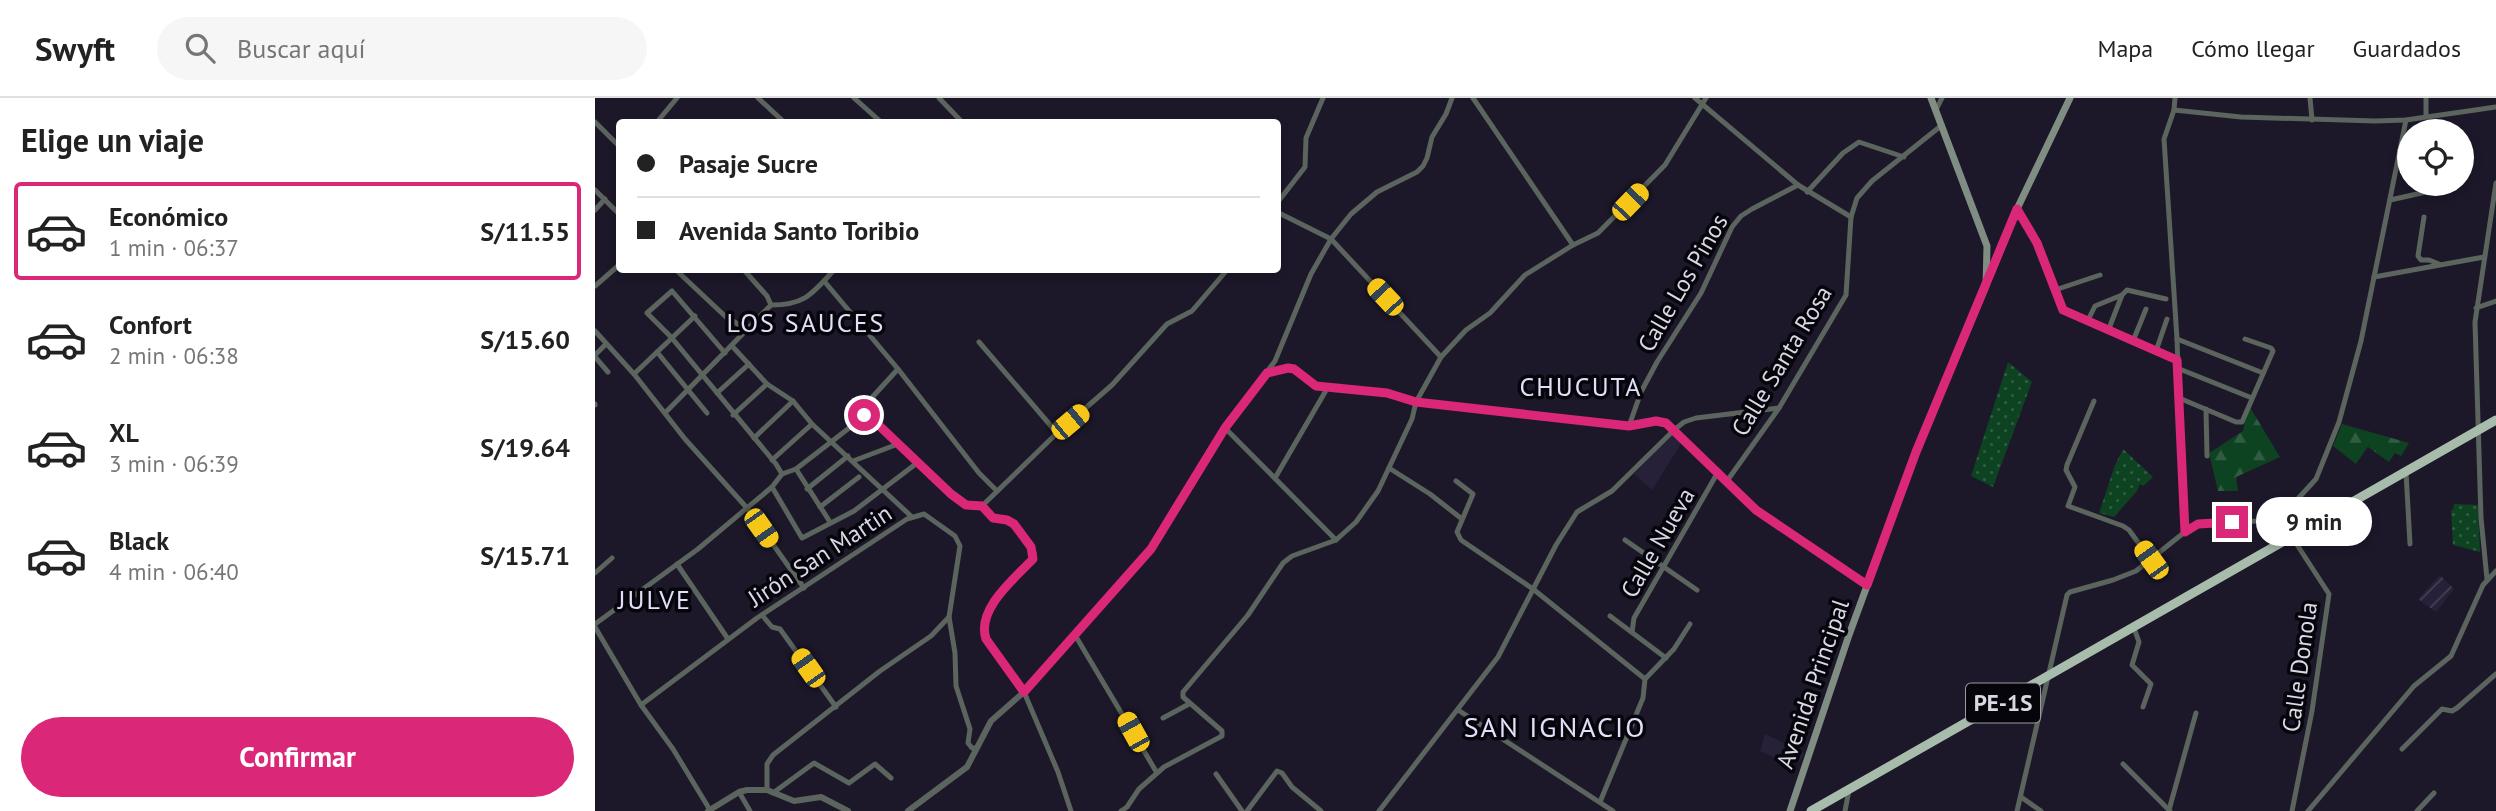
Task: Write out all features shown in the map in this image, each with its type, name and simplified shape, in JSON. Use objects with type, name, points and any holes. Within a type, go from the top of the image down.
[{"type":"highway","name":"PE-1S","points":[[1811,811],[2496,420]]},
{"type":"main road","name":"Avenida Principal","points":[[1790,811],[1867,585],[1916,452],[1986,286],[1987,246],[1931,98]]},
{"type":"main road","points":[[1986,286],[2017,209],[2070,98]]},
{"type":"main road","points":[[1987,246],[1996,250],[2001,248]]},
{"type":"street","points":[[660,119],[677,98]]},
{"type":"street","points":[[758,98],[781,119]]},
{"type":"street","points":[[854,98],[878,119]]},
{"type":"street","points":[[939,98],[959,119]]},
{"type":"street","points":[[1281,198],[1305,167],[1306,138],[1323,98]]},
{"type":"street","points":[[908,811],[967,767],[991,721],[1024,692],[1151,549],[1225,428],[1275,362],[1311,274],[1331,239],[1351,214],[1377,192],[1417,172],[1423,166],[1432,137],[1452,98]]},
{"type":"street","points":[[1473,98],[1573,245]]},
{"type":"street","points":[[1695,98],[1704,101],[1798,186],[1851,217]]},
{"type":"street","points":[[1936,110],[1942,98]]},
{"type":"street","points":[[2175,98],[2174,110],[2164,139],[2177,339],[2185,532]]},
{"type":"street","points":[[2310,98],[2312,120]]},
{"type":"street","points":[[2426,98],[2426,116]]},
{"type":"street","points":[[1126,810],[1139,789],[1157,773],[1221,738],[1222,731],[1189,704],[1183,695],[1194,676],[1248,615],[1283,563],[1292,556],[1336,540],[1356,522],[1378,491],[1412,419],[1416,402],[1441,357],[1466,330],[1490,313],[1525,275],[1598,233],[1657,176],[1704,101]]},
{"type":"street","points":[[2411,119],[2496,107]]},
{"type":"street","points":[[2174,110],[2241,117],[2397,120]]},
{"type":"street","points":[[595,122],[616,143]]},
{"type":"street","name":"Calle Santa Rosa","points":[[1727,481],[1779,408],[1846,295],[1851,217],[1857,198],[1872,181],[1942,125]]},
{"type":"street","points":[[1807,192],[1843,153],[1859,142],[1904,157]]},
{"type":"street","points":[[2017,811],[2067,595],[2136,571],[2198,524],[2257,522],[2284,514],[2316,479],[2331,446],[2358,354],[2397,165]]},
{"type":"street","points":[[2487,579],[2481,518],[2476,308],[2496,183]]},
{"type":"street","name":"Calle Los Pinos","points":[[1629,426],[1641,393],[1657,362],[1701,293],[1732,227],[1741,216],[1752,209],[1798,186]]},
{"type":"street","points":[[595,190],[616,211]]},
{"type":"street","points":[[2390,200],[2408,196]]},
{"type":"street","points":[[595,210],[605,200]]},
{"type":"street","points":[[2017,209],[2037,243],[2063,310],[2177,360]]},
{"type":"street","points":[[1281,214],[1331,239],[1441,357]]},
{"type":"street","points":[[2424,217],[2418,256],[2421,260],[2439,264]]},
{"type":"street","points":[[2374,277],[2484,257]]},
{"type":"street","points":[[595,286],[616,268]]},
{"type":"street","points":[[679,273],[726,317],[746,329]]},
{"type":"street","points":[[747,273],[767,296],[771,305]]},
{"type":"street","points":[[665,413],[771,305],[790,305],[803,301],[831,273]]},
{"type":"street","points":[[982,506],[1112,384],[1167,324],[1192,311],[1224,273]]},
{"type":"street","points":[[2055,290],[2100,275]]},
{"type":"street","points":[[824,281],[996,491]]},
{"type":"street","points":[[2087,322],[2095,306],[2130,289],[2166,299]]},
{"type":"street","points":[[725,353],[672,291],[647,313],[671,337],[782,474]]},
{"type":"street","points":[[2108,331],[2122,295]]},
{"type":"street","points":[[2476,308],[2496,302]]},
{"type":"street","points":[[2133,341],[2146,309]]},
{"type":"street","points":[[633,374],[695,316]]},
{"type":"street","points":[[2156,351],[2167,319]]},
{"type":"street","points":[[595,331],[747,508],[804,588]]},
{"type":"street","points":[[2177,339],[2263,373]]},
{"type":"street","points":[[2179,398],[2240,422],[2243,420],[2273,350],[2245,339]]},
{"type":"street","points":[[979,342],[1057,433]]},
{"type":"street","points":[[606,344],[595,356],[608,372]]},
{"type":"street","points":[[732,346],[767,384],[793,401],[812,424],[912,517]]},
{"type":"street","points":[[657,352],[707,413]]},
{"type":"street","points":[[716,393],[748,364]]},
{"type":"street","points":[[2177,368],[2252,398]]},
{"type":"street","points":[[866,404],[898,369]]},
{"type":"street","points":[[1267,373],[1294,369],[1316,386],[1387,393],[1416,402],[1629,426],[1661,421],[1674,430],[1765,517],[1867,585]]},
{"type":"street","points":[[733,415],[767,384]]},
{"type":"street","points":[[1275,478],[1328,387]]},
{"type":"street","points":[[754,438],[793,401]]},
{"type":"street","points":[[2094,401],[2067,465],[2066,470],[2075,487],[2068,506],[2123,526],[2151,560]]},
{"type":"street","points":[[1379,811],[1498,657],[1556,545],[1581,508],[1612,491],[1684,422],[1696,418],[1779,408]]},
{"type":"street","points":[[2206,409],[2207,456]]},
{"type":"street","points":[[848,811],[821,797],[794,801],[770,792],[739,792],[709,810],[673,749],[641,705],[595,625],[747,508],[772,487],[782,474],[796,469],[866,415],[966,505],[982,506],[993,518],[1014,524],[1034,553],[1033,559],[989,610],[983,632],[1024,692],[1058,772],[1071,811]]},
{"type":"street","points":[[772,460],[812,424]]},
{"type":"street","points":[[1225,428],[1336,540]]},
{"type":"street","points":[[807,489],[851,459],[898,444]]},
{"type":"street","points":[[772,487],[801,538],[831,522],[833,524],[917,463]]},
{"type":"street","points":[[1389,468],[1462,519]]},
{"type":"street","points":[[796,469],[831,522]]},
{"type":"street","points":[[2406,471],[2410,544]]},
{"type":"street","name":"Calle Nueva","points":[[1632,632],[1634,618],[1718,472]]},
{"type":"street","points":[[820,508],[859,477]]},
{"type":"street","points":[[1456,481],[1473,494],[1457,532],[1461,540],[1533,589],[1645,679]]},
{"type":"street","name":"Jirón San Martin","points":[[641,705],[762,615],[912,517],[924,514],[928,516],[958,540],[960,546],[949,617]]},
{"type":"street","name":"Calle Donola","points":[[2284,514],[2292,537],[2329,594],[2312,711],[2292,811]]},
{"type":"street","points":[[1625,540],[1697,590]]},
{"type":"street","points":[[595,573],[612,558]]},
{"type":"street","points":[[677,564],[728,639]]},
{"type":"street","points":[[2308,811],[2414,686],[2451,656],[2471,608],[2487,579],[2496,571]]},
{"type":"street","points":[[762,615],[772,627],[780,629],[836,707]]},
{"type":"street","points":[[1611,616],[1666,657]]},
{"type":"street","points":[[949,617],[955,653],[956,687],[970,729],[968,743],[972,748],[977,748]]},
{"type":"street","points":[[770,792],[766,769],[769,760],[880,671],[931,636],[949,617]]},
{"type":"street","points":[[1600,802],[1643,698],[1645,679],[1691,624]]},
{"type":"street","points":[[2134,628],[2139,642],[2132,665],[2151,684],[2143,708]]},
{"type":"street","points":[[1075,635],[1157,773]]},
{"type":"street","points":[[2402,749],[2442,709],[2452,711],[2457,708],[2496,674]]},
{"type":"street","points":[[1163,718],[1189,704]]},
{"type":"street","points":[[1458,710],[1613,811]]},
{"type":"street","points":[[2123,764],[2170,810],[2196,713]]},
{"type":"street","points":[[770,792],[814,762],[849,783],[875,764],[891,778]]},
{"type":"street","points":[[1216,774],[1245,811],[1274,773],[1279,771],[1292,787],[1321,811]]},
{"type":"street","points":[[1845,811],[1849,789]]},
{"type":"street","points":[[739,792],[750,811]]},
{"type":"street","points":[[2417,811],[2434,793]]},
{"type":"street","points":[[2021,797],[2041,811]]},
{"type":"shaded area","points":[[1672,434],[1682,442],[1652,490],[1634,474]]},
{"type":"shaded area","points":[[2440,575],[2454,589],[2436,612],[2418,599]]},
{"type":"shaded area","points":[[1765,734],[1804,753],[1799,763],[1794,761],[1792,766],[1760,751]]},
{"type":"green space","points":[[2008,362],[2032,382],[1993,487],[1971,476]]},
{"type":"green space","points":[[2248,404],[2280,457],[2236,477],[2238,491],[2218,491],[2209,453],[2243,431]]},
{"type":"green space","points":[[2342,424],[2409,443],[2401,456],[2395,453],[2389,462],[2368,447],[2369,445],[2356,464],[2333,446]]},
{"type":"green space","points":[[2123,449],[2153,477],[2143,486],[2140,484],[2114,517],[2099,513]]},
{"type":"green space","points":[[2454,504],[2478,505],[2480,552],[2453,545],[2451,510]]},
{"type":"district","name":"LOS SAUCES","points":[[806,323]]},
{"type":"district","name":"CHUCUTA","points":[[1581,387]]},
{"type":"district","name":"JULVE","points":[[655,600]]},
{"type":"district","name":"SAN IGNACIO","points":[[1555,727]]},
{"type":"route","points":[[864,415],[869,416],[951,494],[971,507],[982,506],[997,520],[1007,520],[1014,524],[1031,547],[1033,559],[996,599],[989,610],[983,632],[1024,692],[1151,549],[1225,428],[1267,373],[1288,368],[1294,369],[1316,386],[1387,393],[1416,402],[1629,426],[1661,421],[1670,425],[1756,510],[1867,585],[1916,452],[1940,401],[2017,209],[2043,255],[2063,310],[2177,360],[2185,532],[2198,524],[2232,522]]}]
